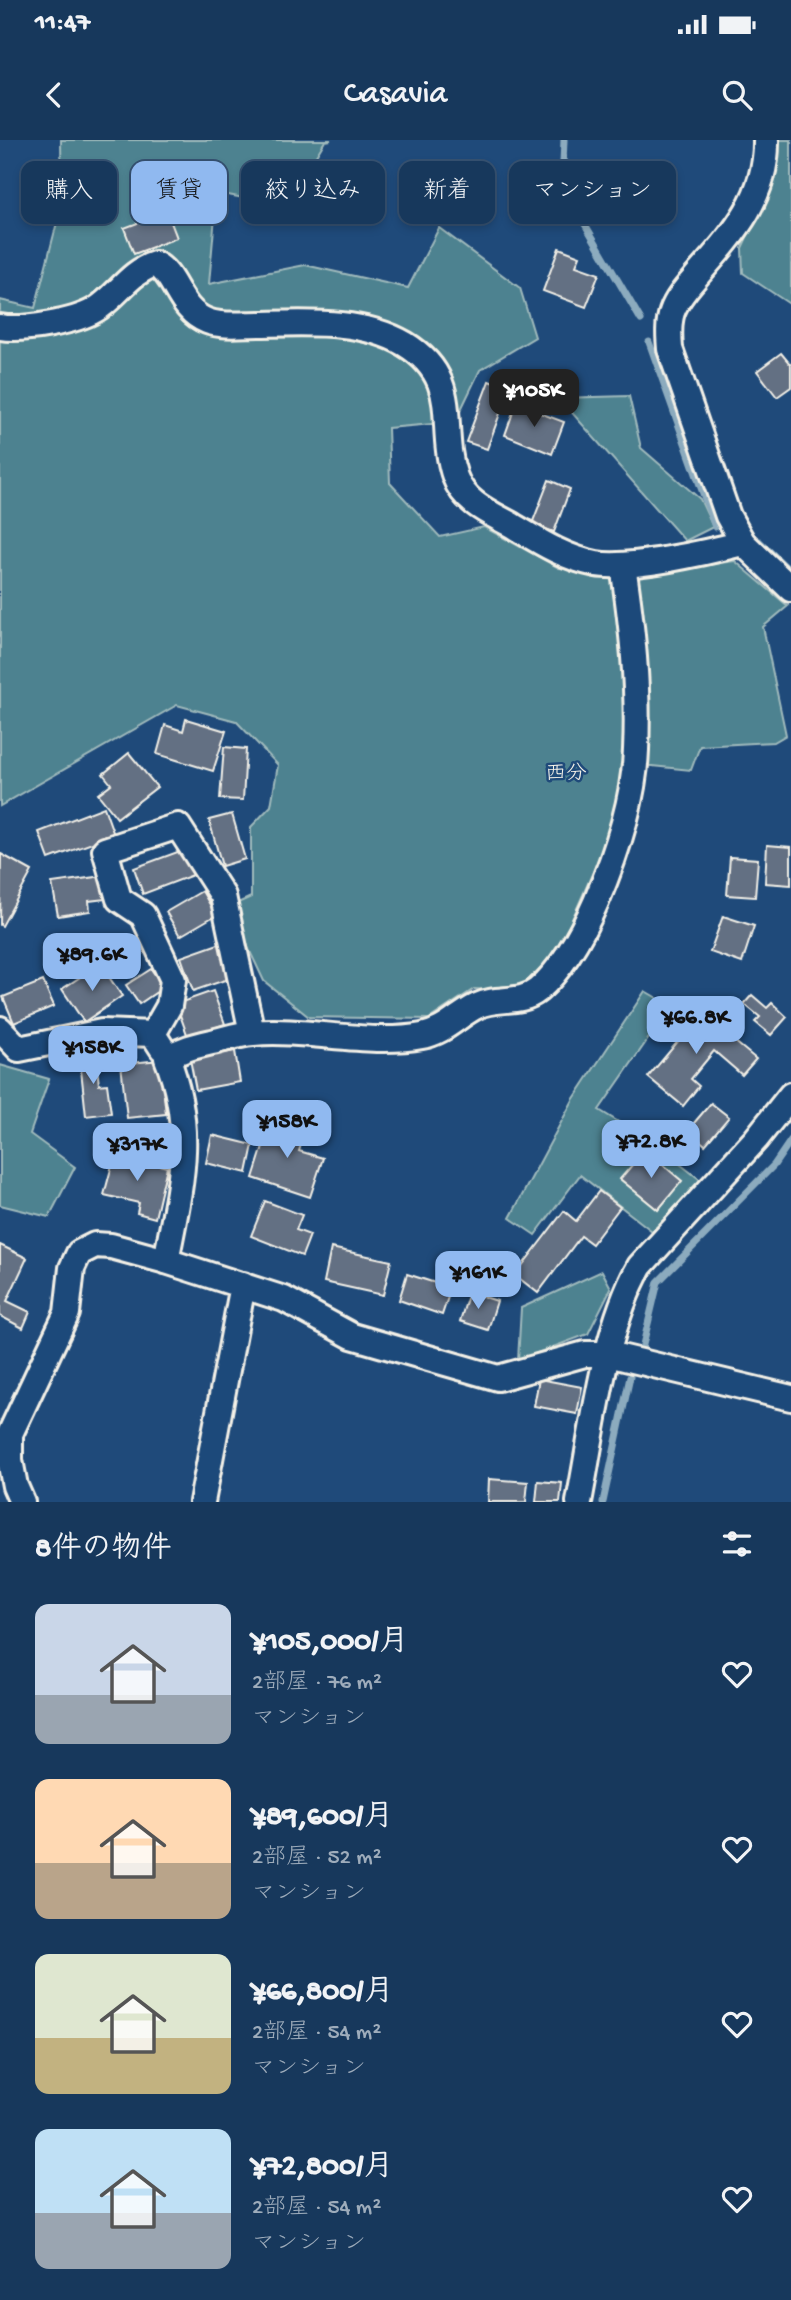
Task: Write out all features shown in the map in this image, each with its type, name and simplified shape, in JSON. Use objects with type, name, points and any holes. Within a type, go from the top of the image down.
[{"type":"street","points":[[766,140],[760,186],[750,211],[682,294],[672,311],[670,349],[728,516],[743,543],[791,589]]},
{"type":"street","points":[[0,327],[30,327],[57,323],[95,310],[142,268],[155,264],[162,267],[194,315],[209,322],[355,327],[388,336],[407,345],[443,386],[455,477],[467,497],[564,555],[597,564],[623,565],[743,543]]},
{"type":"street","points":[[167,1058],[181,1049],[252,1033],[384,1038],[422,1036],[443,1030],[477,1006],[520,999],[537,991],[567,956],[589,918],[611,865],[625,820],[636,751],[634,635],[623,565]]},
{"type":"street","points":[[153,1034],[169,1006],[173,980],[143,915],[119,899],[105,850],[178,826],[223,896],[252,1033]]},
{"type":"street","points":[[0,1029],[19,1049],[102,1032],[153,1034]]},
{"type":"street","points":[[153,1034],[167,1058],[177,1084],[185,1134],[184,1168],[166,1261]]},
{"type":"street","points":[[579,1502],[608,1354],[628,1287],[640,1266],[756,1139],[791,1095]]},
{"type":"street","points":[[22,1502],[15,1486],[10,1460],[10,1434],[67,1313],[72,1268],[79,1253],[95,1245],[111,1246],[166,1261],[284,1299],[352,1336],[498,1378],[585,1354],[608,1354],[791,1398]]},
{"type":"street","points":[[202,1502],[243,1286]]},
{"type":"green space","points":[[61,140],[331,140],[325,141],[313,161],[241,161],[241,198],[227,195],[227,161],[131,161],[131,224],[214,224],[209,284],[305,265],[408,288],[439,228],[520,288],[535,337],[480,370],[455,422],[388,428],[390,483],[440,537],[484,527],[559,568],[650,572],[735,561],[788,606],[763,627],[786,735],[774,742],[700,746],[691,770],[642,765],[630,719],[611,831],[559,949],[517,991],[474,989],[429,1019],[309,1017],[264,981],[229,907],[251,897],[251,827],[271,806],[278,765],[236,721],[177,705],[0,806],[0,300],[35,308],[57,224],[117,224],[117,161],[61,161]]},
{"type":"green space","points":[[776,140],[791,140],[791,305],[743,273],[742,248],[774,180]]},
{"type":"green space","points":[[629,396],[641,448],[700,499],[713,527],[685,541],[559,398]]},
{"type":"green space","points":[[645,991],[671,1006],[599,1110],[653,1143],[703,1182],[652,1231],[580,1175],[535,1235],[510,1218],[573,1100]]},
{"type":"green space","points":[[0,1065],[49,1079],[30,1134],[75,1167],[49,1217],[0,1205]]},
{"type":"green space","points":[[602,1271],[611,1288],[588,1334],[518,1360],[521,1308]]},
{"type":"building","points":[[135,224],[172,224],[177,238],[134,254],[124,228]]},
{"type":"building","points":[[559,248],[580,256],[576,266],[599,274],[586,307],[543,291]]},
{"type":"building","points":[[781,353],[791,365],[791,387],[777,397],[757,371]]},
{"type":"building","points":[[489,381],[509,389],[487,449],[466,442]]},
{"type":"building","points":[[516,404],[564,422],[552,454],[505,435]]},
{"type":"building","points":[[549,480],[570,489],[554,532],[532,524]]},
{"type":"building","points":[[186,719],[226,731],[213,771],[157,754],[165,725],[183,731]]},
{"type":"building","points":[[224,747],[246,749],[243,800],[220,799]]},
{"type":"building","points":[[129,753],[157,787],[117,818],[98,794],[111,784],[103,774]]},
{"type":"building","points":[[104,807],[114,835],[49,859],[39,832]]},
{"type":"building","points":[[232,814],[245,859],[222,866],[209,820]]},
{"type":"building","points":[[767,845],[791,847],[791,885],[765,883]]},
{"type":"building","points":[[183,850],[193,875],[143,894],[134,868]]},
{"type":"building","points":[[1,854],[32,871],[2,926],[0,925]]},
{"type":"building","points":[[730,857],[758,859],[755,897],[727,895]]},
{"type":"building","points":[[103,876],[106,899],[89,901],[90,911],[58,916],[52,883]]},
{"type":"building","points":[[202,891],[216,915],[180,936],[166,912]]},
{"type":"building","points":[[723,916],[754,926],[742,963],[710,952]]},
{"type":"building","points":[[221,943],[234,977],[193,991],[181,957]]},
{"type":"building","points":[[100,964],[122,996],[84,1022],[62,989]]},
{"type":"building","points":[[151,969],[164,987],[139,1004],[126,985]]},
{"type":"building","points":[[43,981],[54,1006],[14,1023],[3,997]]},
{"type":"building","points":[[213,991],[225,1024],[188,1037],[176,1004]]},
{"type":"building","points":[[752,995],[767,1008],[772,1003],[787,1017],[771,1035],[755,1022],[760,1017],[744,1004]]},
{"type":"building","points":[[693,1007],[756,1059],[742,1075],[714,1051],[691,1079],[699,1086],[683,1106],[648,1077],[680,1039],[672,1032]]},
{"type":"building","points":[[95,1049],[99,1085],[107,1084],[111,1113],[86,1116],[79,1051]]},
{"type":"building","points":[[235,1051],[240,1082],[196,1090],[190,1059]]},
{"type":"building","points":[[160,1060],[166,1114],[127,1118],[121,1064]]},
{"type":"building","points":[[711,1103],[729,1117],[705,1145],[688,1130]]},
{"type":"building","points":[[272,1118],[306,1129],[299,1151],[323,1158],[310,1197],[253,1178]]},
{"type":"building","points":[[212,1135],[253,1145],[247,1173],[206,1163]]},
{"type":"building","points":[[645,1150],[682,1181],[658,1210],[620,1179]]},
{"type":"building","points":[[115,1154],[167,1167],[155,1218],[137,1213],[139,1203],[104,1195]]},
{"type":"building","points":[[599,1191],[620,1207],[592,1244],[581,1236],[538,1293],[515,1275],[564,1211],[576,1221]]},
{"type":"building","points":[[265,1201],[302,1215],[296,1230],[310,1235],[302,1256],[251,1236]]},
{"type":"building","points":[[0,1245],[27,1258],[7,1301],[30,1312],[23,1328],[0,1316]]},
{"type":"building","points":[[331,1248],[391,1261],[383,1295],[324,1282]]},
{"type":"building","points":[[407,1274],[451,1288],[442,1315],[399,1300]]},
{"type":"building","points":[[469,1292],[497,1301],[488,1330],[460,1321]]},
{"type":"building","points":[[539,1379],[582,1387],[577,1414],[534,1406]]},
{"type":"building","points":[[489,1479],[528,1482],[526,1502],[488,1502]]},
{"type":"building","points":[[538,1481],[562,1483],[560,1502],[536,1502]]},
{"type":"waterway","points":[[564,140],[563,163],[572,202],[641,320]]},
{"type":"waterway","points":[[649,342],[715,527]]},
{"type":"waterway","points":[[759,541],[791,572]]},
{"type":"waterway","points":[[642,1349],[658,1282],[774,1165],[791,1140]]},
{"type":"waterway","points":[[603,1502],[630,1377]]},
{"type":"district","name":"西分","points":[[566,772]]}]
